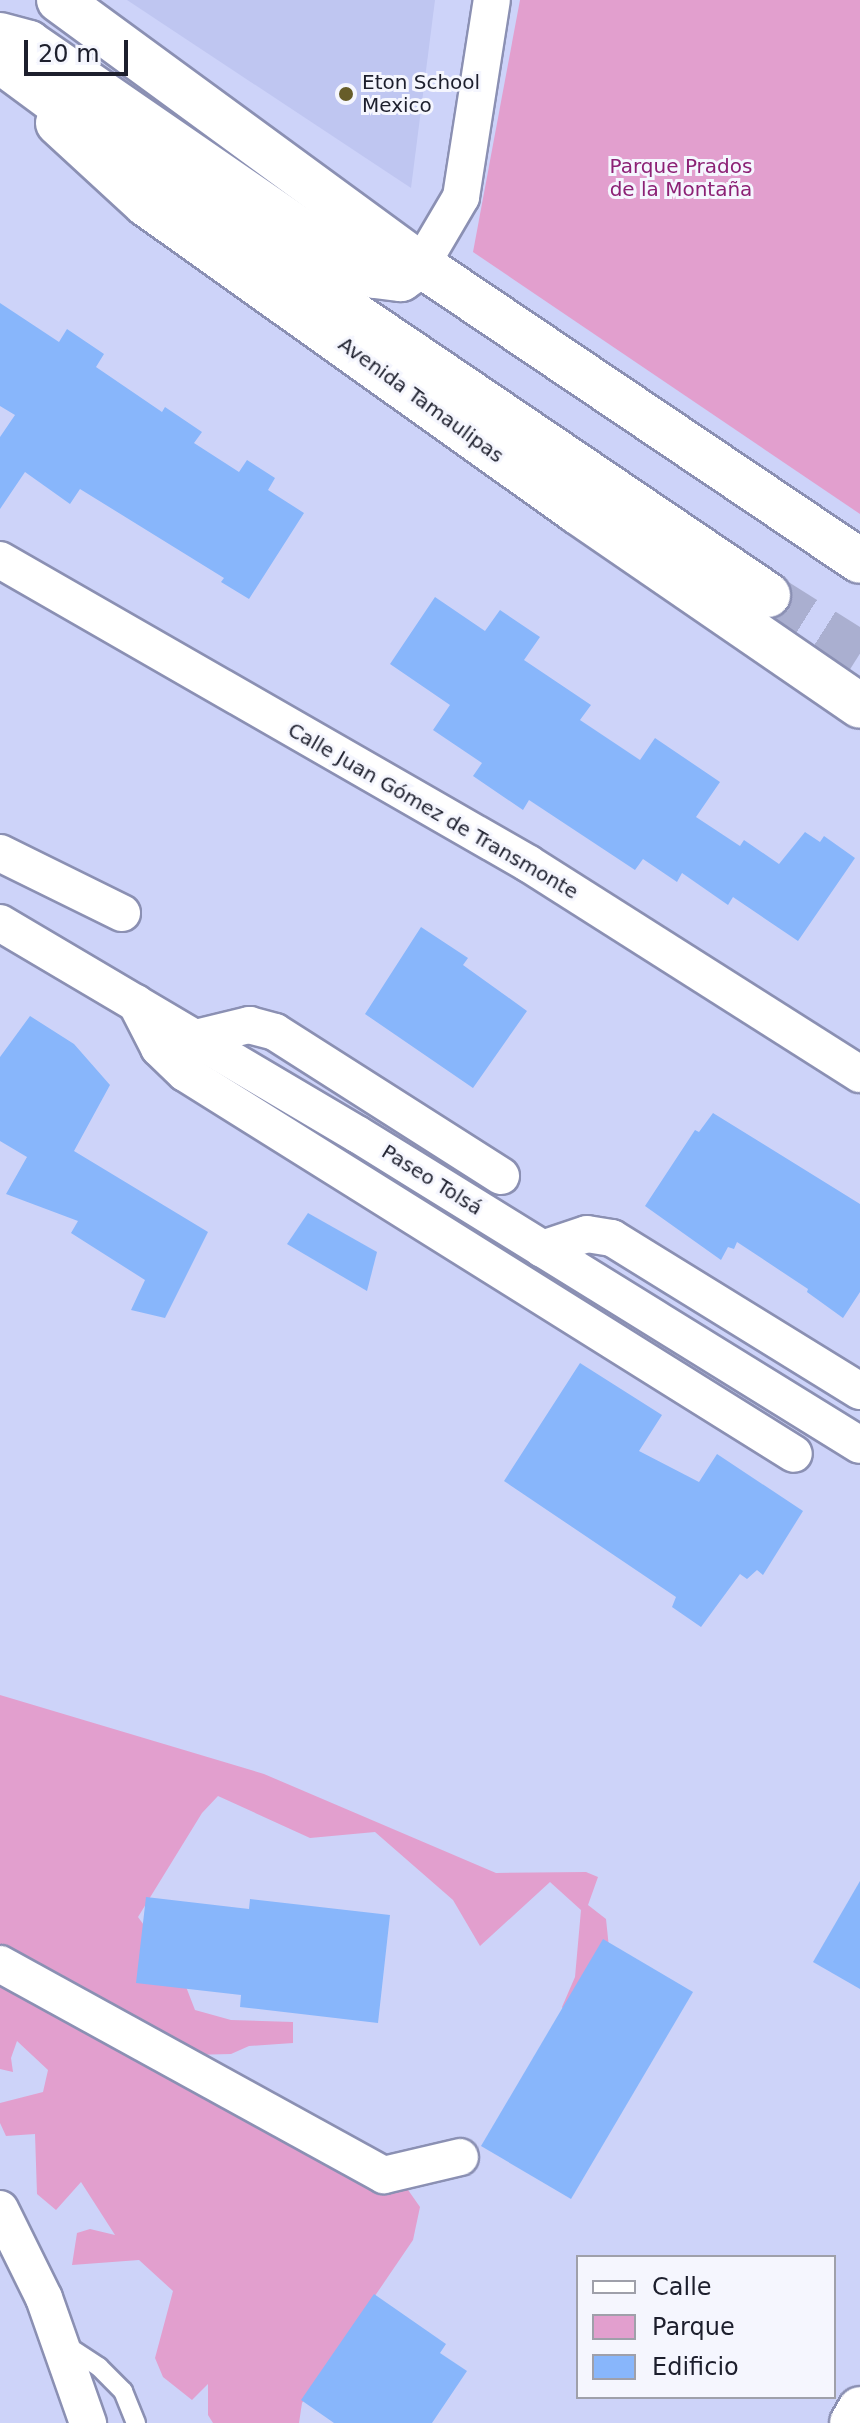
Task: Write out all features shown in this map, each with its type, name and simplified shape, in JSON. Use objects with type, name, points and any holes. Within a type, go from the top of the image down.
[{"type":"main road","points":[[59,0],[421,265],[860,561]]},
{"type":"main road","points":[[0,35],[29,43],[341,258],[375,276],[401,279],[421,265]]},
{"type":"main road","points":[[0,61],[221,224],[768,595]]},
{"type":"main road","name":"Avenida Tamaulipas","points":[[0,70],[146,204],[591,521],[860,706]]},
{"type":"main road","points":[[852,2423],[860,2409]]},
{"type":"street","points":[[421,265],[461,197],[492,0]]},
{"type":"street","name":"Calle Juan Gómez de Transmonte","points":[[0,560],[529,864],[860,1074]]},
{"type":"street","points":[[0,853],[122,913]]},
{"type":"street","name":"Paseo Tolsá","points":[[0,923],[196,1038],[860,1445]]},
{"type":"street","points":[[0,950],[86,994]]},
{"type":"street","points":[[136,1003],[159,1048],[185,1073],[794,1454]]},
{"type":"street","points":[[196,1038],[249,1025],[275,1032],[501,1176]]},
{"type":"street","points":[[542,1249],[587,1234],[612,1238],[860,1391]]},
{"type":"street","points":[[0,1964],[384,2175],[460,2157]]},
{"type":"street","points":[[0,2209],[62,2342],[88,2423]]},
{"type":"lane","points":[[62,2342],[99,2367],[123,2391],[136,2423]]},
{"type":"shaded area","name":"Eton School Mexico","points":[[127,0],[435,0],[411,188]]},
{"type":"green space","name":"Parque Prados de la Montaña","points":[[520,0],[860,0],[860,514],[473,252]]},
{"type":"green space","points":[[0,1695],[264,1774],[496,1873],[586,1872],[598,1877],[588,1905],[606,1919],[611,1967],[572,2025],[562,2007],[575,1977],[581,1910],[550,1882],[480,1946],[453,1900],[375,1832],[310,1838],[218,1796],[202,1813],[138,1917],[183,1979],[195,2010],[231,2020],[293,2022],[293,2043],[249,2046],[231,2054],[190,2055],[316,2136],[347,2133],[394,2170],[420,2207],[413,2240],[302,2403],[299,2423],[213,2423],[208,2415],[208,2384],[192,2400],[163,2377],[155,2358],[173,2291],[139,2260],[72,2265],[77,2233],[90,2229],[115,2235],[81,2182],[56,2210],[37,2194],[35,2134],[6,2136],[0,2123],[0,2103],[43,2092],[48,2070],[17,2041],[11,2058],[13,2072],[0,2069]]},
{"type":"building","points":[[0,303],[59,342],[67,329],[104,354],[96,367],[162,412],[165,407],[202,432],[194,443],[239,472],[247,460],[275,478],[268,490],[304,513],[249,599],[221,582],[224,578],[80,489],[70,504],[25,472],[0,509],[0,437],[15,415],[0,406]]},
{"type":"building","points":[[435,597],[485,631],[500,610],[540,637],[524,660],[591,705],[580,720],[640,760],[655,738],[720,782],[696,817],[740,846],[744,840],[779,864],[805,832],[820,842],[824,836],[855,858],[798,941],[733,897],[728,905],[682,873],[677,882],[643,859],[635,870],[529,800],[523,810],[473,776],[482,763],[433,730],[450,705],[390,664]]},
{"type":"building","points":[[421,927],[468,958],[463,965],[527,1011],[473,1088],[365,1014]]},
{"type":"building","points":[[30,1016],[74,1044],[110,1085],[74,1151],[208,1232],[165,1318],[131,1310],[145,1280],[71,1233],[78,1221],[6,1194],[27,1157],[0,1141],[0,1057]]},
{"type":"building","points":[[713,1113],[860,1204],[860,1292],[843,1318],[807,1292],[808,1289],[737,1242],[734,1249],[728,1247],[721,1260],[645,1206],[695,1130],[699,1132]]},
{"type":"building","points":[[308,1213],[377,1252],[367,1291],[287,1244]]},
{"type":"building","points":[[580,1363],[662,1415],[639,1451],[699,1482],[717,1454],[803,1511],[763,1575],[757,1570],[747,1579],[740,1574],[701,1627],[672,1607],[676,1597],[504,1481]]},
{"type":"building","points":[[860,1881],[860,1989],[813,1962]]},
{"type":"building","points":[[146,1897],[249,1909],[250,1899],[390,1915],[378,2023],[240,2007],[241,1995],[136,1983]]},
{"type":"building","points":[[603,1939],[693,1992],[571,2199],[481,2146]]},
{"type":"building","points":[[374,2294],[446,2344],[440,2353],[467,2371],[432,2423],[334,2423],[301,2400]]},
{"type":"tunnel","points":[[768,595],[860,653]]},
{"type":"place","name":"Eton School Mexico","points":[[346,94]]}]
